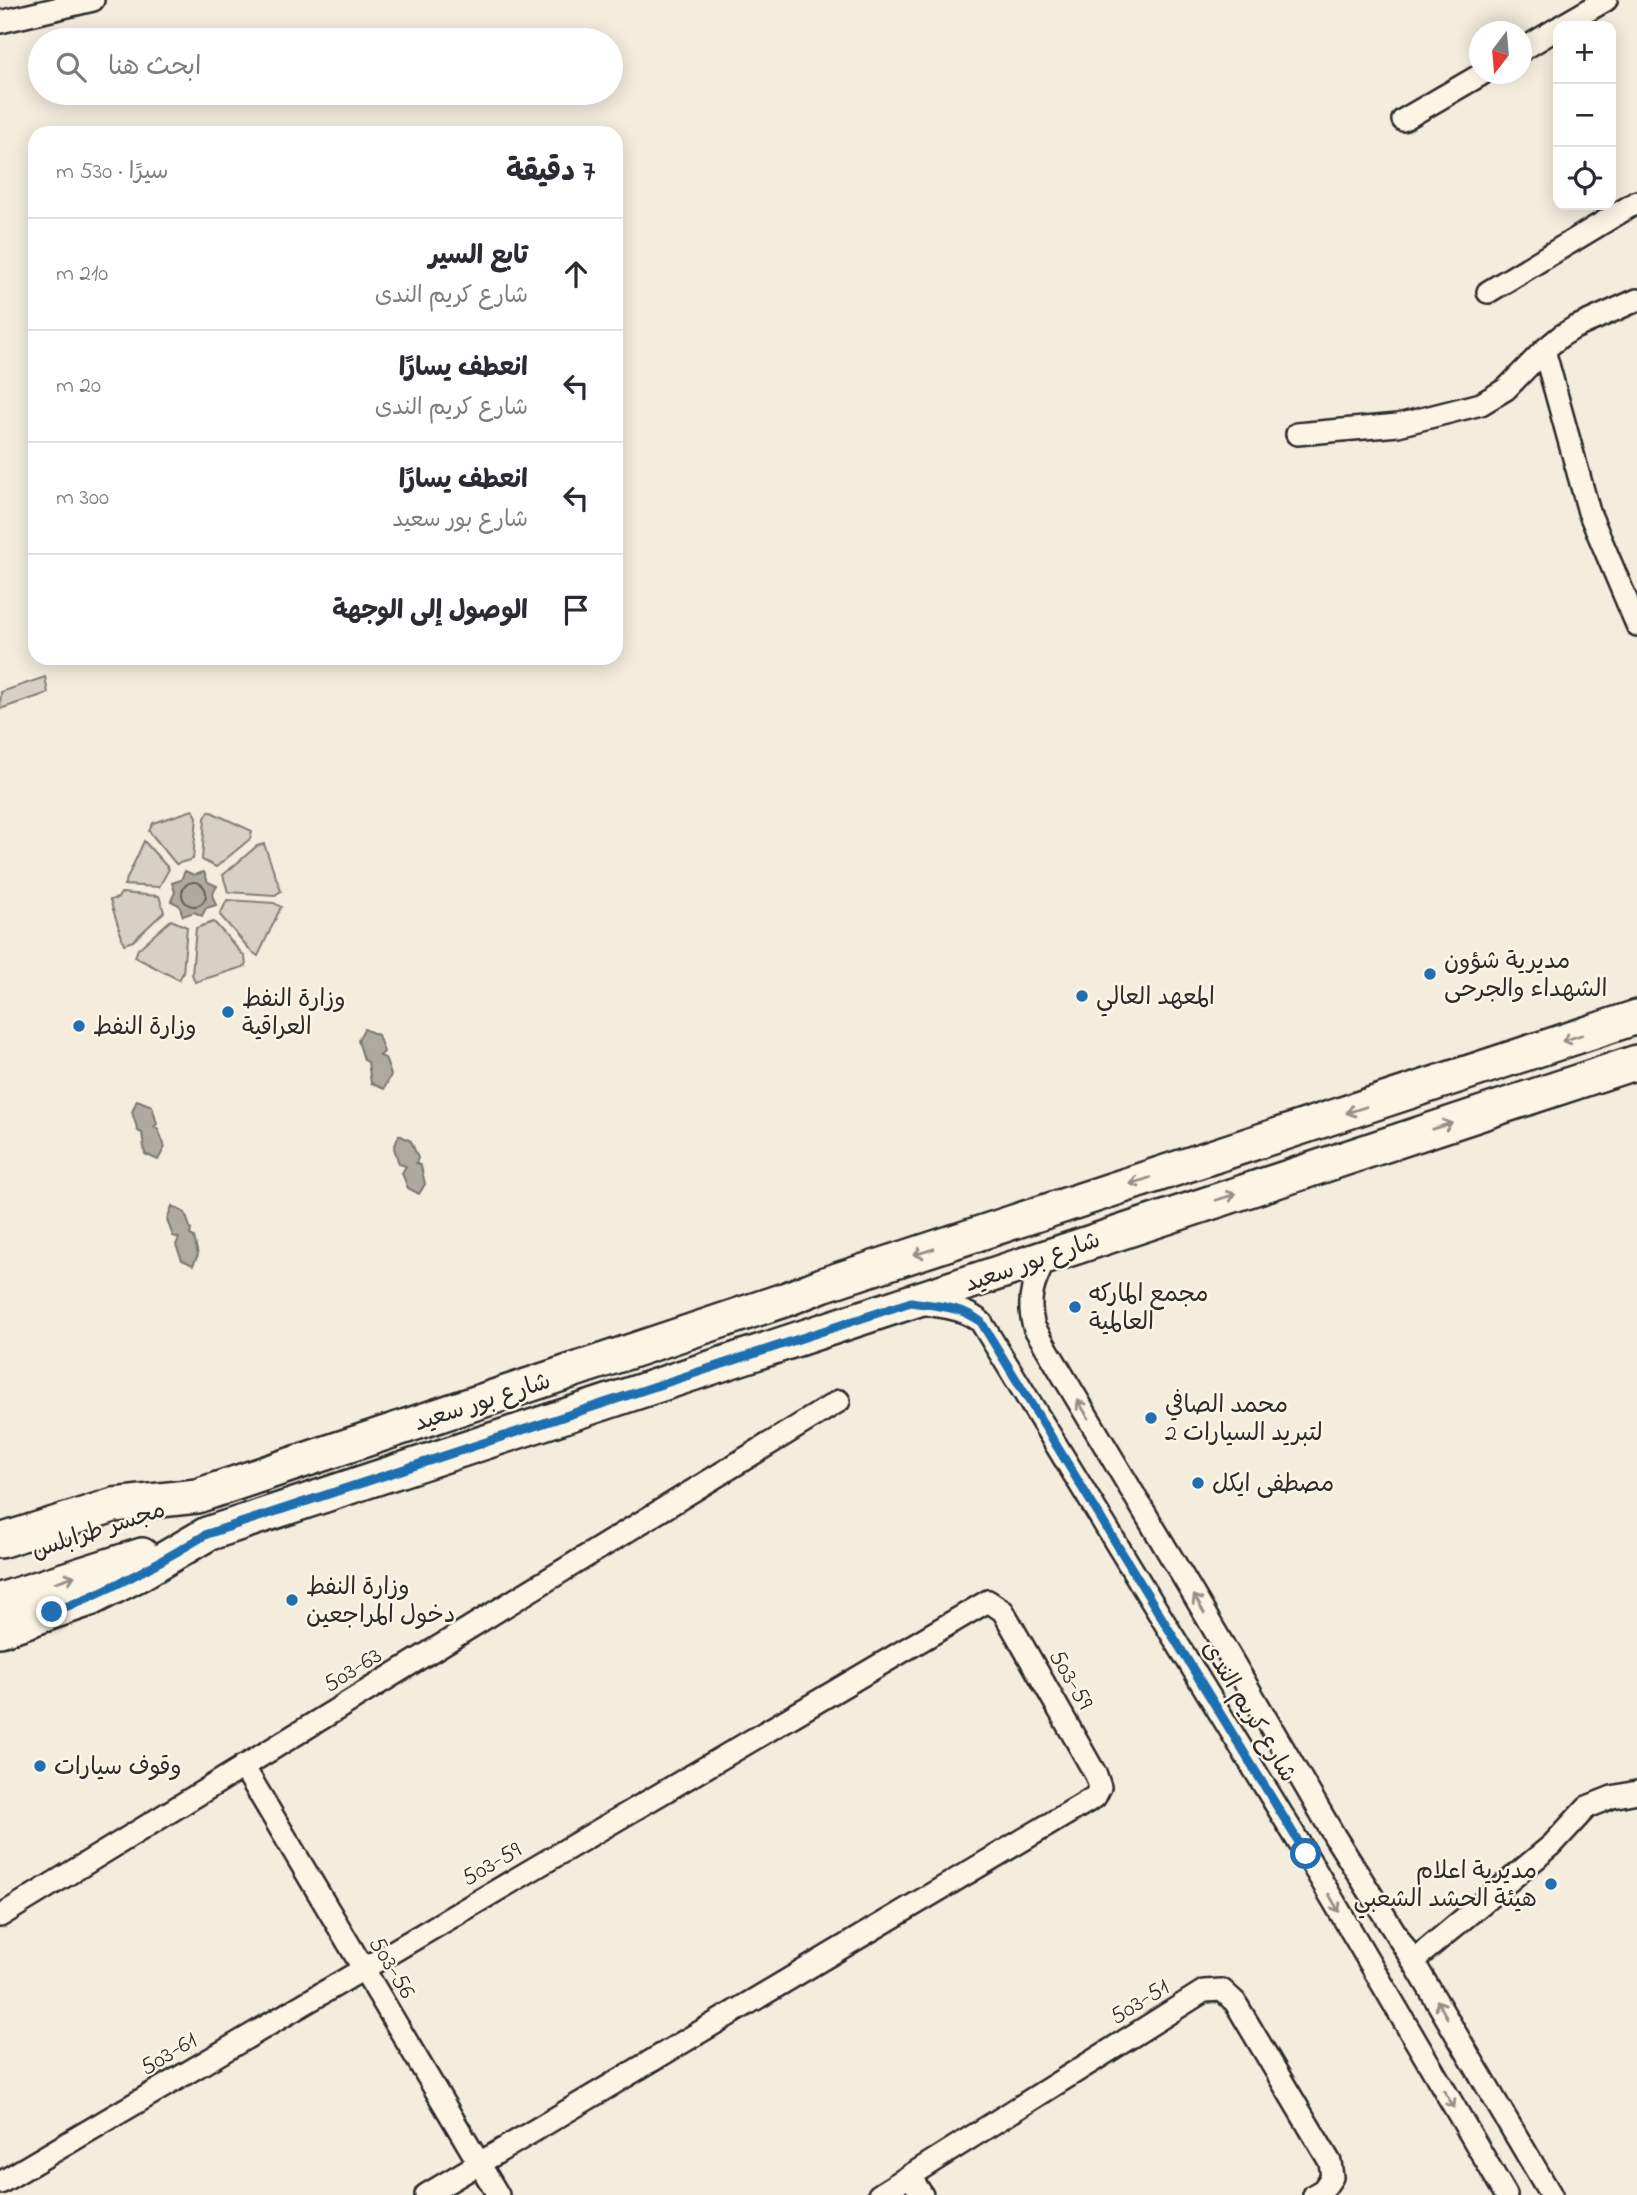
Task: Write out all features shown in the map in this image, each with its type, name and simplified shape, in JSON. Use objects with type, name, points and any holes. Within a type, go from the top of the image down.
[{"type":"main road","name":"شارع بور سعيد","points":[[0,1541],[114,1505],[197,1496],[822,1285],[1637,1017]]},
{"type":"main road","name":"شارع بور سعيد","points":[[0,1630],[90,1599],[207,1534],[1637,1062]]},
{"type":"main road","name":"مجسر طرابلس","points":[[0,1562],[197,1496]]},
{"type":"main road","points":[[0,1600],[207,1534]]},
{"type":"street","points":[[0,22],[58,4],[93,0]]},
{"type":"street","points":[[1570,21],[1605,0]]},
{"type":"street","points":[[1532,44],[1553,31]]},
{"type":"street","points":[[1403,120],[1469,82]]},
{"type":"street","points":[[1488,292],[1637,202]]},
{"type":"street","points":[[1297,434],[1398,425],[1482,404],[1506,389],[1544,350],[1574,328],[1637,300]]},
{"type":"street","points":[[1544,350],[1589,512],[1637,625]]},
{"type":"street","name":"شارع كريم الندى","points":[[1047,1256],[1031,1294],[1029,1310],[1034,1327],[1335,1838],[1413,1961],[1551,2195]]},
{"type":"street","name":"شارع كريم الندى","points":[[911,1302],[970,1313],[981,1322],[1306,1854],[1506,2195]]},
{"type":"street","name":"503-63","points":[[0,1916],[839,1401]]},
{"type":"street","name":"503-59","points":[[363,1969],[988,1601],[1003,1611],[1096,1775],[1100,1787],[1095,1797],[479,2163]]},
{"type":"street","name":"503-56","points":[[243,1766],[498,2195]]},
{"type":"street","points":[[1413,1961],[1552,1845],[1587,1807],[1612,1797],[1637,1792]]},
{"type":"street","points":[[1306,1854],[1335,1838]]},
{"type":"street","name":"503-61","points":[[0,2183],[363,1969]]},
{"type":"street","name":"503-51","points":[[879,2195],[1205,1991],[1222,1990],[1235,2002],[1330,2162],[1332,2177],[1323,2190],[1314,2195]]},
{"type":"street","points":[[426,2195],[479,2163]]},
{"type":"street","points":[[910,2176],[922,2195]]},
{"type":"shaded area","points":[[45,677],[48,693],[0,709],[1,692]]},
{"type":"shaded area","points":[[193,810],[197,817],[193,859],[176,864],[149,831],[153,823]]},
{"type":"shaded area","points":[[209,811],[252,831],[250,839],[216,867],[202,860],[205,818]]},
{"type":"shaded area","points":[[144,841],[169,869],[159,887],[124,885]]},
{"type":"shaded area","points":[[264,844],[281,891],[275,895],[228,892],[223,875],[257,846]]},
{"type":"shaded area","points":[[121,893],[159,896],[164,912],[133,941],[124,944],[110,900],[118,898]]},
{"type":"shaded area","points":[[227,900],[274,903],[281,907],[258,956],[220,915]]},
{"type":"shaded area","points":[[171,920],[187,927],[183,973],[179,980],[135,957],[138,949]]},
{"type":"shaded area","points":[[214,922],[245,957],[246,966],[195,982],[192,974],[196,928]]},
{"type":"water","points":[[185,871],[194,875],[204,872],[208,882],[217,886],[212,895],[216,905],[206,908],[202,916],[194,912],[183,916],[179,905],[171,901],[175,892],[172,883],[181,880]]},
{"type":"water","points":[[364,1029],[378,1035],[384,1052],[380,1056],[385,1058],[391,1075],[384,1089],[371,1083],[368,1062],[364,1060],[358,1040]]},
{"type":"water","points":[[137,1100],[152,1106],[157,1124],[154,1127],[158,1129],[165,1147],[158,1160],[145,1154],[142,1133],[138,1131],[132,1112]]},
{"type":"water","points":[[399,1135],[411,1141],[418,1158],[416,1163],[421,1166],[425,1184],[419,1194],[408,1188],[402,1173],[406,1166],[399,1164],[394,1148]]},
{"type":"water","points":[[172,1206],[185,1213],[190,1235],[194,1237],[198,1255],[193,1265],[182,1260],[176,1245],[179,1238],[173,1236],[167,1220]]},
{"type":"place","name":"مديرية شؤون الشهداء والجرحى","points":[[1430,974]]},
{"type":"place","name":"المعهد العالي","points":[[1082,996]]},
{"type":"place","name":"وزارة النفط العراقية","points":[[228,1012]]},
{"type":"place","name":"وزارة النفط","points":[[79,1026]]},
{"type":"place","name":"مجمع الماركه العالمية","points":[[1075,1307]]},
{"type":"place","name":"محمد الصافي لتبريد السيارات 2","points":[[1151,1418]]},
{"type":"place","name":"مصطفى ايكل","points":[[1198,1483]]},
{"type":"place","name":"وزارة النفط دخول المراجعين","points":[[292,1600]]},
{"type":"place","name":"وقوف سيارات","points":[[40,1766]]},
{"type":"place","name":"مديرية اعلام هيئة الحشد الشعبي","points":[[1551,1884]]},
{"type":"route","points":[[52,1612],[90,1599],[207,1534],[911,1302],[959,1310],[970,1313],[981,1322],[1306,1854]]}]
